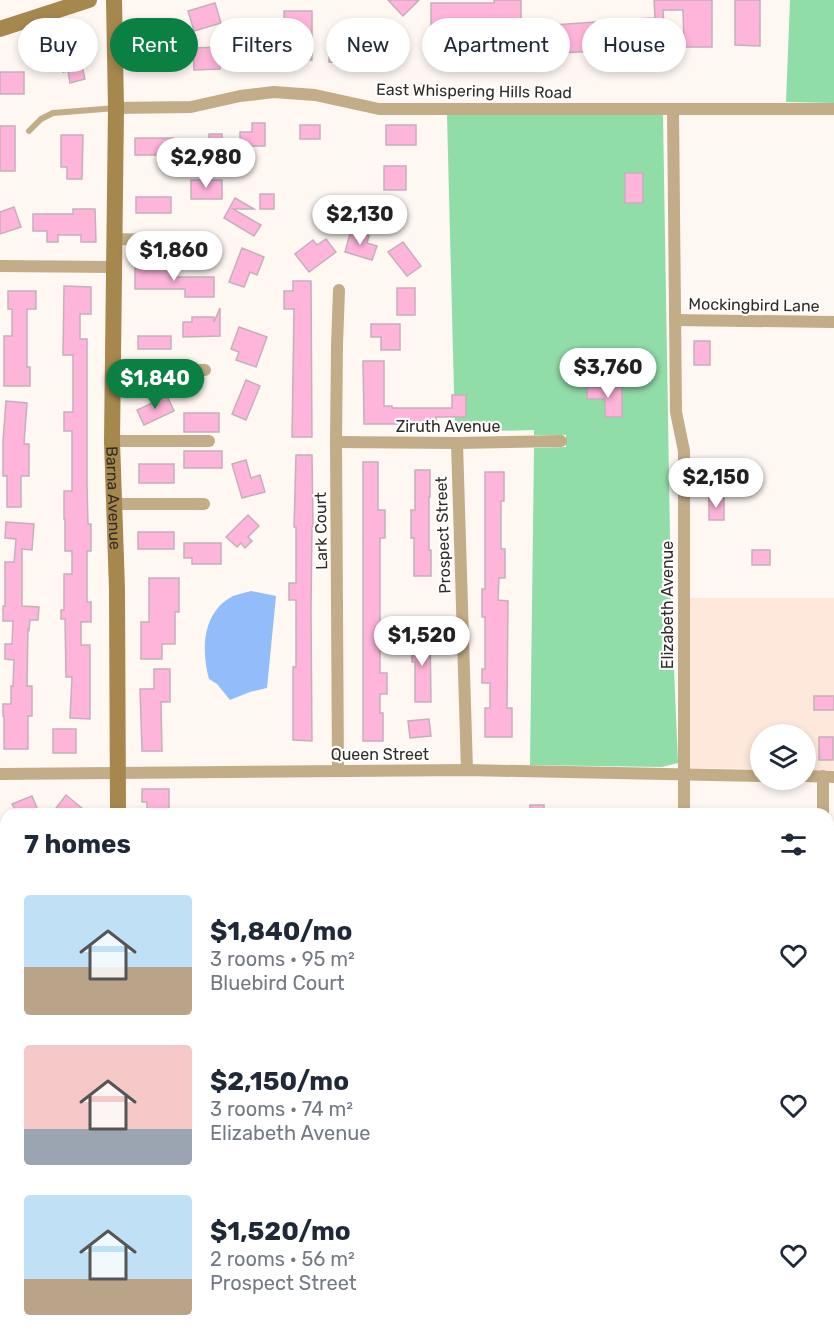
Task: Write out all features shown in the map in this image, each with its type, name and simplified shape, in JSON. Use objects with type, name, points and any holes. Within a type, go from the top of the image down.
[{"type":"street","points":[[0,29],[63,4],[90,0]]},
{"type":"street","name":"Barna Avenue","points":[[114,0],[116,108],[112,441],[117,589],[118,808]]},
{"type":"street","name":"East Whispering Hills Road","points":[[116,108],[191,107],[240,96],[274,92],[315,95],[379,109],[834,110]]},
{"type":"street","name":"Elizabeth Avenue","points":[[673,109],[676,412],[684,451],[684,808]]},
{"type":"street","points":[[114,239],[206,241]]},
{"type":"street","points":[[0,266],[114,267]]},
{"type":"street","name":"Lark Court","points":[[338,771],[336,442],[339,291]]},
{"type":"street","name":"Mockingbird Lane","points":[[675,320],[833,322]]},
{"type":"street","points":[[113,371],[205,370]]},
{"type":"street","points":[[112,441],[209,441]]},
{"type":"street","name":"Ziruth Avenue","points":[[336,442],[561,441]]},
{"type":"street","name":"Prospect Street","points":[[457,443],[467,770]]},
{"type":"street","points":[[114,504],[204,504]]},
{"type":"street","name":"Queen Street","points":[[0,774],[467,770],[750,776]]},
{"type":"street","points":[[824,808],[828,777]]},
{"type":"lane","points":[[29,131],[41,119],[53,113],[116,108]]},
{"type":"shaded area","points":[[689,598],[834,598],[834,770],[816,770],[816,724],[750,724],[750,769],[689,768]]},
{"type":"green space","points":[[790,0],[834,0],[834,103],[786,102]]},
{"type":"green space","points":[[447,115],[663,115],[671,598],[678,763],[662,767],[530,765],[534,448],[566,447],[566,435],[534,435],[534,430],[455,432]]},
{"type":"water","points":[[251,591],[276,596],[267,688],[230,700],[217,684],[209,679],[205,656],[206,633],[215,612],[223,603],[233,596]]},
{"type":"building","points":[[388,0],[419,0],[403,16]]},
{"type":"building","points":[[494,0],[521,0],[521,18],[431,18],[431,3],[494,3]]},
{"type":"building","points":[[654,0],[712,0],[712,47],[686,47],[686,18],[683,18],[683,10],[663,10],[664,18],[655,18]]},
{"type":"building","points":[[735,0],[760,0],[760,46],[735,45]]},
{"type":"building","points":[[215,3],[220,18],[210,18],[210,26],[198,30],[198,18],[190,18],[188,11]]},
{"type":"building","points":[[284,11],[312,11],[312,18],[284,18]]},
{"type":"building","points":[[582,23],[582,52],[570,52],[570,24]]},
{"type":"building","points":[[210,47],[210,69],[198,70],[198,48]]},
{"type":"building","points":[[0,72],[24,72],[24,94],[0,94]]},
{"type":"building","points":[[68,72],[83,72],[85,79],[70,83]]},
{"type":"building","points":[[252,123],[265,123],[265,146],[240,146],[240,132],[252,132]]},
{"type":"building","points":[[300,125],[320,125],[320,139],[300,139]]},
{"type":"building","points":[[386,125],[416,125],[416,145],[386,145]]},
{"type":"building","points":[[0,126],[15,126],[15,171],[0,171]]},
{"type":"building","points":[[209,134],[222,134],[222,158],[199,158],[199,144],[209,144]]},
{"type":"building","points":[[61,135],[83,135],[82,179],[67,179],[67,167],[61,167]]},
{"type":"building","points":[[135,138],[173,138],[173,155],[135,155]]},
{"type":"building","points":[[384,166],[406,166],[406,190],[384,190]]},
{"type":"building","points":[[625,173],[643,173],[643,203],[625,203]]},
{"type":"building","points":[[191,180],[222,180],[222,199],[191,199]]},
{"type":"building","points":[[260,194],[274,194],[274,209],[260,209]]},
{"type":"building","points":[[136,197],[171,197],[171,213],[136,213]]},
{"type":"building","points":[[235,198],[254,209],[233,209],[261,225],[254,236],[224,218]]},
{"type":"building","points":[[14,207],[21,227],[0,234],[0,212]]},
{"type":"building","points":[[73,209],[95,209],[96,242],[81,242],[81,235],[58,235],[58,242],[47,242],[47,231],[33,231],[33,214],[73,214]]},
{"type":"building","points":[[351,230],[369,236],[367,243],[377,246],[372,260],[345,252]]},
{"type":"building","points":[[326,239],[336,252],[309,272],[295,254],[313,240],[317,245]]},
{"type":"building","points":[[403,242],[421,266],[407,276],[388,252]]},
{"type":"building","points":[[242,248],[264,257],[257,275],[250,272],[244,287],[229,282]]},
{"type":"building","points":[[135,268],[171,268],[171,277],[214,277],[214,297],[185,297],[185,289],[135,289]]},
{"type":"building","points":[[293,281],[311,281],[312,437],[292,437],[294,309],[284,309],[284,291],[293,291]]},
{"type":"building","points":[[64,286],[91,287],[91,314],[80,314],[80,339],[87,339],[87,484],[88,524],[91,524],[91,551],[87,551],[87,602],[91,602],[91,622],[81,622],[81,645],[90,645],[90,719],[70,718],[72,677],[66,677],[65,619],[61,619],[61,610],[64,610],[64,574],[72,574],[72,551],[65,551],[64,491],[72,491],[72,431],[64,431],[64,412],[73,412],[73,355],[63,355]]},
{"type":"building","points":[[397,288],[415,288],[415,315],[397,315]]},
{"type":"building","points":[[8,291],[36,291],[36,309],[27,309],[27,367],[30,367],[30,386],[4,386],[4,336],[12,336],[12,309],[8,309]]},
{"type":"building","points":[[220,308],[220,336],[183,337],[183,322],[192,322],[192,317],[214,317],[214,322]]},
{"type":"building","points":[[371,324],[400,324],[400,350],[381,350],[381,337],[371,337]]},
{"type":"building","points":[[239,327],[267,337],[256,367],[236,360],[239,352],[231,349]]},
{"type":"building","points":[[138,336],[171,336],[171,349],[138,349]]},
{"type":"building","points":[[694,341],[710,341],[710,365],[694,365]]},
{"type":"building","points":[[363,361],[384,361],[384,406],[452,408],[452,395],[466,395],[466,417],[436,417],[436,424],[364,424]]},
{"type":"building","points":[[246,380],[260,386],[246,420],[232,414]]},
{"type":"building","points":[[587,387],[622,387],[622,417],[605,417],[605,399],[587,399]]},
{"type":"building","points":[[167,396],[174,411],[144,425],[137,410]]},
{"type":"building","points":[[6,401],[27,403],[24,444],[29,444],[29,476],[21,476],[21,507],[7,507],[7,476],[3,476]]},
{"type":"building","points":[[184,413],[219,413],[219,432],[184,432]]},
{"type":"building","points":[[184,451],[222,451],[222,468],[184,468]]},
{"type":"building","points":[[296,455],[312,455],[312,741],[293,740],[296,600],[289,600],[289,583],[296,583],[296,527],[294,527]]},
{"type":"building","points":[[246,460],[251,478],[260,475],[265,492],[242,498],[232,464]]},
{"type":"building","points":[[363,462],[378,462],[378,510],[385,510],[385,538],[380,538],[380,673],[387,673],[387,694],[380,694],[383,741],[363,741]]},
{"type":"building","points":[[139,464],[174,464],[174,483],[139,483]]},
{"type":"building","points":[[415,470],[430,470],[431,576],[414,576],[411,510],[415,510]]},
{"type":"building","points":[[485,472],[504,472],[504,501],[501,501],[501,549],[505,549],[505,578],[499,578],[498,600],[508,601],[507,708],[512,708],[512,737],[485,737],[485,708],[490,708],[490,683],[482,683],[482,669],[485,669],[485,617],[482,617],[482,589],[485,589]]},
{"type":"building","points":[[709,498],[724,498],[724,520],[709,520]]},
{"type":"building","points":[[248,515],[259,526],[248,537],[252,541],[245,548],[241,543],[237,547],[226,537]]},
{"type":"building","points":[[6,522],[34,524],[32,550],[22,549],[22,606],[39,607],[38,620],[30,620],[28,629],[27,686],[32,686],[32,716],[28,716],[28,749],[4,749],[3,704],[11,704],[14,660],[5,659],[5,644],[12,644],[13,621],[3,621],[5,562],[14,562],[16,539],[5,538]]},
{"type":"building","points":[[138,532],[174,532],[174,549],[138,549]]},
{"type":"building","points":[[184,543],[221,543],[221,564],[192,564],[192,558],[184,558]]},
{"type":"building","points":[[752,550],[770,550],[770,565],[752,565]]},
{"type":"building","points":[[149,578],[179,578],[179,612],[175,612],[175,644],[162,644],[162,659],[141,659],[141,622],[149,622]]},
{"type":"building","points":[[412,634],[430,634],[431,702],[415,702]]},
{"type":"building","points":[[154,669],[170,669],[170,702],[161,702],[162,751],[142,751],[140,689],[154,689]]},
{"type":"building","points":[[814,696],[834,696],[834,710],[814,710]]},
{"type":"building","points":[[429,719],[431,736],[410,738],[408,721]]},
{"type":"building","points":[[53,729],[76,729],[76,753],[53,753]]},
{"type":"building","points":[[819,737],[833,737],[833,760],[819,760]]},
{"type":"building","points":[[142,789],[169,789],[169,808],[147,808],[147,802],[142,802]]},
{"type":"building","points":[[66,795],[82,808],[56,808]]},
{"type":"building","points":[[32,796],[37,808],[14,808],[12,804]]},
{"type":"building","points":[[530,805],[544,805],[544,808],[530,808]]}]
